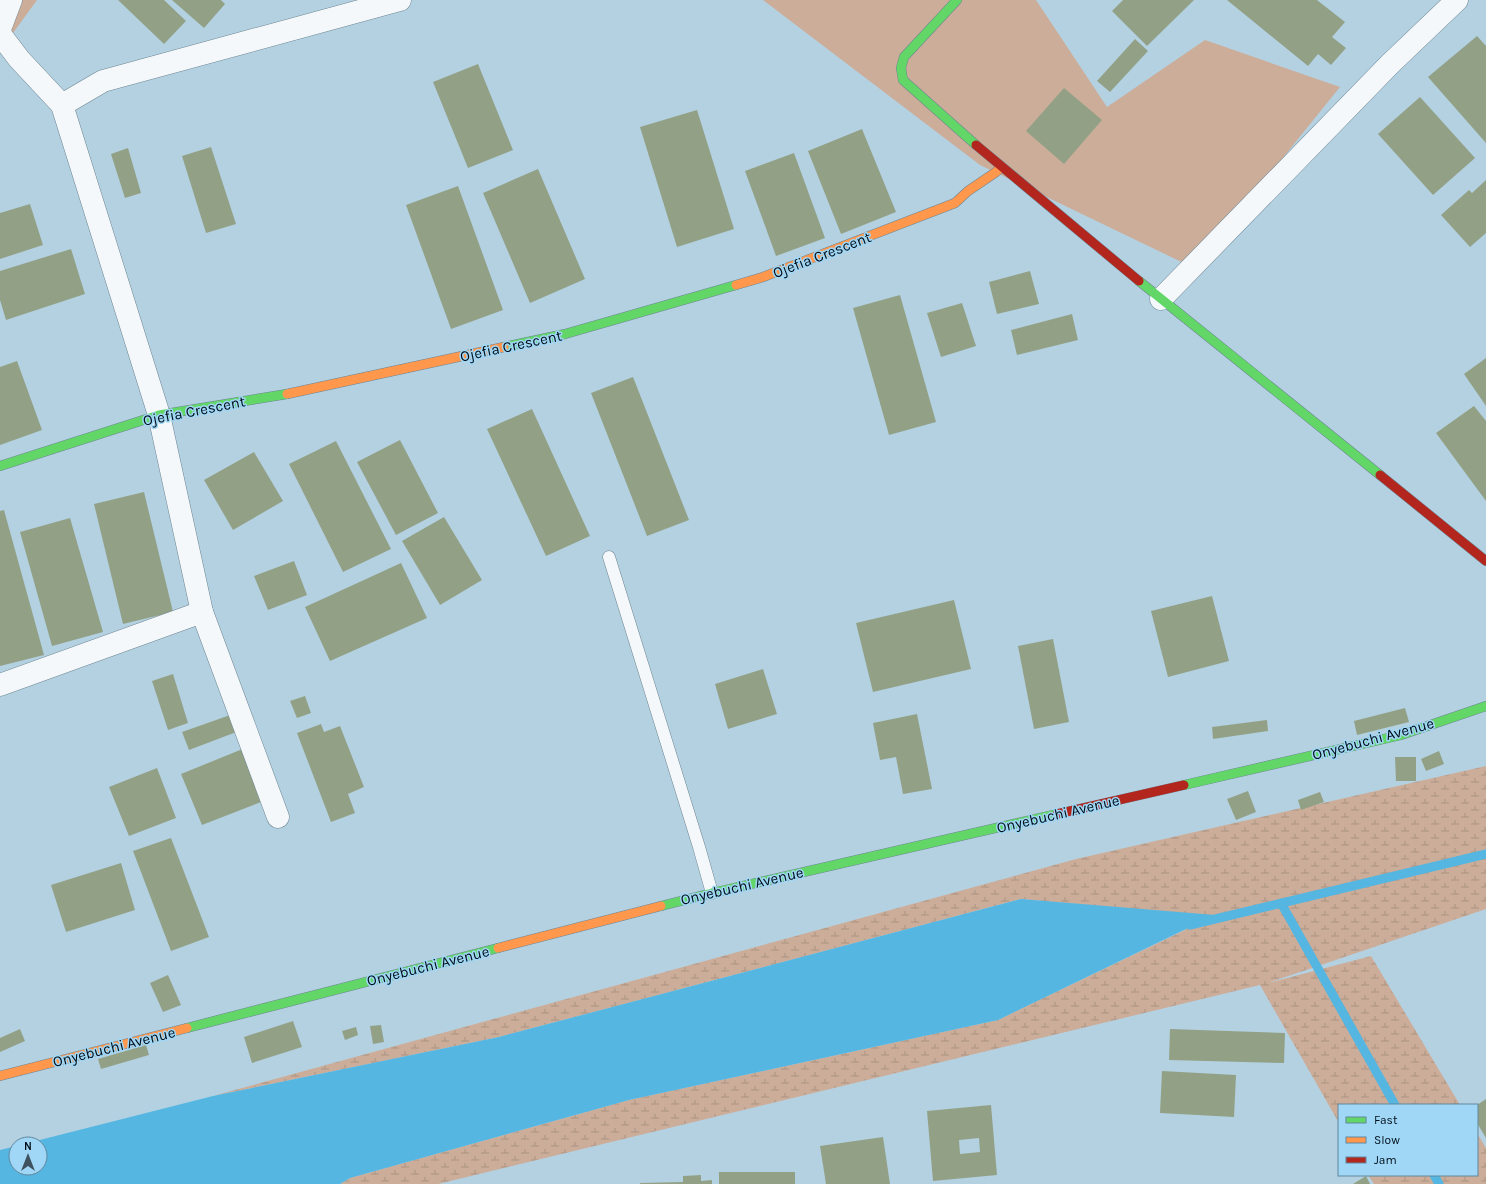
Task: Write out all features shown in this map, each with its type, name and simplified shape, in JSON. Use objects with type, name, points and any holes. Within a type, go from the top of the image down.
[{"type":"street","points":[[0,29],[11,0]]},
{"type":"street","points":[[62,105],[102,81],[400,0]]},
{"type":"street","points":[[957,0],[904,57],[901,68],[903,80],[999,169],[1486,561]]},
{"type":"street","points":[[1161,299],[1390,64],[1457,0]]},
{"type":"street","points":[[0,34],[19,59],[62,105],[160,415],[202,612],[278,817]]},
{"type":"street","name":"Ojefia Crescent","points":[[0,466],[160,415],[304,391],[565,334],[764,277],[955,203],[968,191],[999,169]]},
{"type":"street","points":[[0,685],[202,612]]},
{"type":"street","name":"Onyebuchi Avenue","points":[[0,1076],[712,893],[1401,735],[1486,706]]},
{"type":"lane","points":[[609,557],[712,893]]},
{"type":"green space","points":[[0,0],[37,0],[0,51]]},
{"type":"green space","points":[[763,0],[1036,0],[1107,107],[1205,40],[1340,87],[1194,268],[980,165]]},
{"type":"green space","points":[[1486,766],[1486,909],[1268,983],[1371,956],[1459,1104],[1338,1104],[1338,1121],[1260,985],[438,1184],[340,1184],[350,1178],[629,1100],[998,1020],[1214,916],[1021,899],[499,1037],[213,1096],[1076,859]]},
{"type":"green space","points":[[1478,1135],[1486,1148],[1486,1184],[1374,1184],[1369,1176],[1478,1176]]},
{"type":"water","points":[[1021,899],[1215,915],[998,1020],[629,1100],[350,1178],[340,1184],[0,1184],[0,1150],[8,1148],[8,1176],[48,1176],[48,1138],[213,1096],[499,1037]]},
{"type":"building","points":[[118,0],[164,0],[186,21],[164,44]]},
{"type":"building","points":[[172,0],[221,0],[225,4],[204,28]]},
{"type":"building","points":[[1123,0],[1194,0],[1147,46],[1112,11]]},
{"type":"building","points":[[1227,0],[1317,0],[1345,22],[1332,37],[1346,48],[1331,65],[1318,54],[1308,66]]},
{"type":"building","points":[[1477,36],[1486,46],[1486,143],[1428,77]]},
{"type":"building","points":[[1135,39],[1148,51],[1110,92],[1097,81]]},
{"type":"building","points":[[478,64],[513,150],[468,168],[433,82]]},
{"type":"building","points":[[1064,88],[1102,120],[1064,164],[1026,131]]},
{"type":"building","points":[[1420,97],[1475,158],[1433,195],[1378,134]]},
{"type":"building","points":[[697,110],[734,229],[677,247],[640,127]]},
{"type":"building","points":[[862,129],[896,212],[841,234],[808,151]]},
{"type":"building","points":[[211,147],[236,224],[206,233],[182,156]]},
{"type":"building","points":[[128,148],[141,193],[125,198],[111,154]]},
{"type":"building","points":[[794,153],[825,238],[776,256],[745,171]]},
{"type":"building","points":[[538,169],[585,279],[530,303],[483,193]]},
{"type":"building","points":[[1486,180],[1486,233],[1470,247],[1441,215],[1469,190],[1472,193]]},
{"type":"building","points":[[458,186],[503,310],[451,329],[406,205]]},
{"type":"building","points":[[30,204],[43,245],[0,259],[0,213]]},
{"type":"building","points":[[71,249],[85,294],[6,320],[0,300],[0,271]]},
{"type":"building","points":[[1030,271],[1039,304],[997,314],[989,282]]},
{"type":"building","points":[[900,295],[936,422],[889,435],[853,308]]},
{"type":"building","points":[[962,303],[976,346],[941,357],[927,313]]},
{"type":"building","points":[[1072,314],[1078,340],[1017,355],[1011,330]]},
{"type":"building","points":[[1486,358],[1486,406],[1464,374]]},
{"type":"building","points":[[17,361],[42,430],[0,445],[0,367]]},
{"type":"building","points":[[633,377],[689,520],[647,536],[591,393]]},
{"type":"building","points":[[1474,406],[1486,421],[1486,501],[1436,433]]},
{"type":"building","points":[[532,409],[590,536],[546,556],[487,429]]},
{"type":"building","points":[[400,440],[438,513],[396,535],[357,462]]},
{"type":"building","points":[[336,441],[391,549],[343,572],[289,464]]},
{"type":"building","points":[[254,452],[283,501],[233,530],[204,480]]},
{"type":"building","points":[[144,492],[173,612],[123,624],[94,504]]},
{"type":"building","points":[[4,510],[44,655],[0,666],[0,511]]},
{"type":"building","points":[[444,517],[482,580],[440,605],[402,541]]},
{"type":"building","points":[[70,518],[103,632],[52,646],[20,532]]},
{"type":"building","points":[[294,561],[307,595],[268,610],[254,576]]},
{"type":"building","points":[[401,563],[427,618],[330,661],[305,607]]},
{"type":"building","points":[[1212,596],[1229,661],[1168,677],[1151,611]]},
{"type":"building","points":[[954,600],[971,669],[873,692],[856,623]]},
{"type":"building","points":[[1053,639],[1069,722],[1034,729],[1018,646]]},
{"type":"building","points":[[763,669],[777,714],[728,729],[715,684]]},
{"type":"building","points":[[173,674],[188,723],[168,730],[152,681]]},
{"type":"building","points":[[305,696],[311,713],[297,718],[290,701]]},
{"type":"building","points":[[1405,708],[1409,722],[1357,735],[1354,721]]},
{"type":"building","points":[[233,714],[239,731],[189,750],[182,732]]},
{"type":"building","points":[[917,714],[932,789],[903,794],[896,757],[880,760],[873,723]]},
{"type":"building","points":[[1267,720],[1268,731],[1213,739],[1212,727]]},
{"type":"building","points":[[321,724],[324,732],[340,726],[364,787],[348,794],[355,813],[331,822],[297,733]]},
{"type":"building","points":[[245,748],[266,800],[202,825],[181,774]]},
{"type":"building","points":[[1439,751],[1444,764],[1426,771],[1421,759]]},
{"type":"building","points":[[1395,757],[1416,757],[1416,781],[1396,781]]},
{"type":"building","points":[[157,768],[176,818],[129,836],[109,787]]},
{"type":"building","points":[[1248,791],[1256,812],[1236,820],[1227,799]]},
{"type":"building","points":[[1320,792],[1324,802],[1301,810],[1298,800]]},
{"type":"building","points":[[171,838],[209,937],[171,951],[133,851]]},
{"type":"building","points":[[121,863],[135,910],[66,932],[51,885]]},
{"type":"building","points":[[168,975],[181,1005],[163,1012],[150,983]]},
{"type":"building","points":[[293,1021],[302,1047],[252,1063],[244,1037]]},
{"type":"building","points":[[381,1025],[384,1042],[373,1044],[370,1026]]},
{"type":"building","points":[[356,1027],[358,1035],[345,1040],[342,1031]]},
{"type":"building","points":[[20,1029],[25,1041],[0,1052],[0,1038]]},
{"type":"building","points":[[1170,1029],[1285,1033],[1284,1063],[1169,1060]]},
{"type":"building","points":[[146,1045],[149,1055],[101,1069],[98,1059]]},
{"type":"building","points":[[1162,1071],[1236,1075],[1234,1117],[1160,1113]]},
{"type":"building","points":[[1486,1099],[1486,1138],[1478,1125],[1478,1104]]},
{"type":"building","points":[[991,1105],[997,1175],[933,1181],[927,1111]],"holes":[[[979,1138],[980,1152],[960,1154],[959,1140]]]},
{"type":"building","points":[[883,1137],[890,1184],[826,1184],[820,1146]]},
{"type":"building","points":[[719,1172],[795,1172],[795,1184],[719,1184]]},
{"type":"building","points":[[701,1175],[701,1181],[712,1180],[712,1184],[640,1184],[683,1182],[683,1176]]},
{"type":"building","points":[[1366,1176],[1370,1184],[1353,1184]]},
{"type":"waterway","points":[[1190,925],[1486,854]]},
{"type":"waterway","points":[[1281,903],[1394,1104]]},
{"type":"waterway","points":[[1435,1176],[1439,1184]]},
{"type":"traffic: fast","points":[[957,0],[904,57],[901,68],[903,80],[976,145]]},
{"type":"traffic: fast","points":[[1139,281],[1380,475]]},
{"type":"traffic: fast","points":[[504,347],[565,334],[736,285]]},
{"type":"traffic: fast","points":[[0,466],[159,415],[287,394]]},
{"type":"traffic: fast","points":[[1184,785],[1401,735],[1486,706]]},
{"type":"traffic: fast","points":[[661,906],[1057,814]]},
{"type":"traffic: fast","points":[[187,1028],[498,948]]},
{"type":"traffic: slow","points":[[736,285],[763,277],[955,203],[968,191],[1001,167]]},
{"type":"traffic: slow","points":[[287,394],[504,347]]},
{"type":"traffic: slow","points":[[498,948],[661,906]]},
{"type":"traffic: slow","points":[[0,1076],[187,1028]]},
{"type":"traffic: jam","points":[[976,145],[1139,281]]},
{"type":"traffic: jam","points":[[1380,475],[1486,561]]},
{"type":"traffic: jam","points":[[1057,814],[1184,785]]}]
